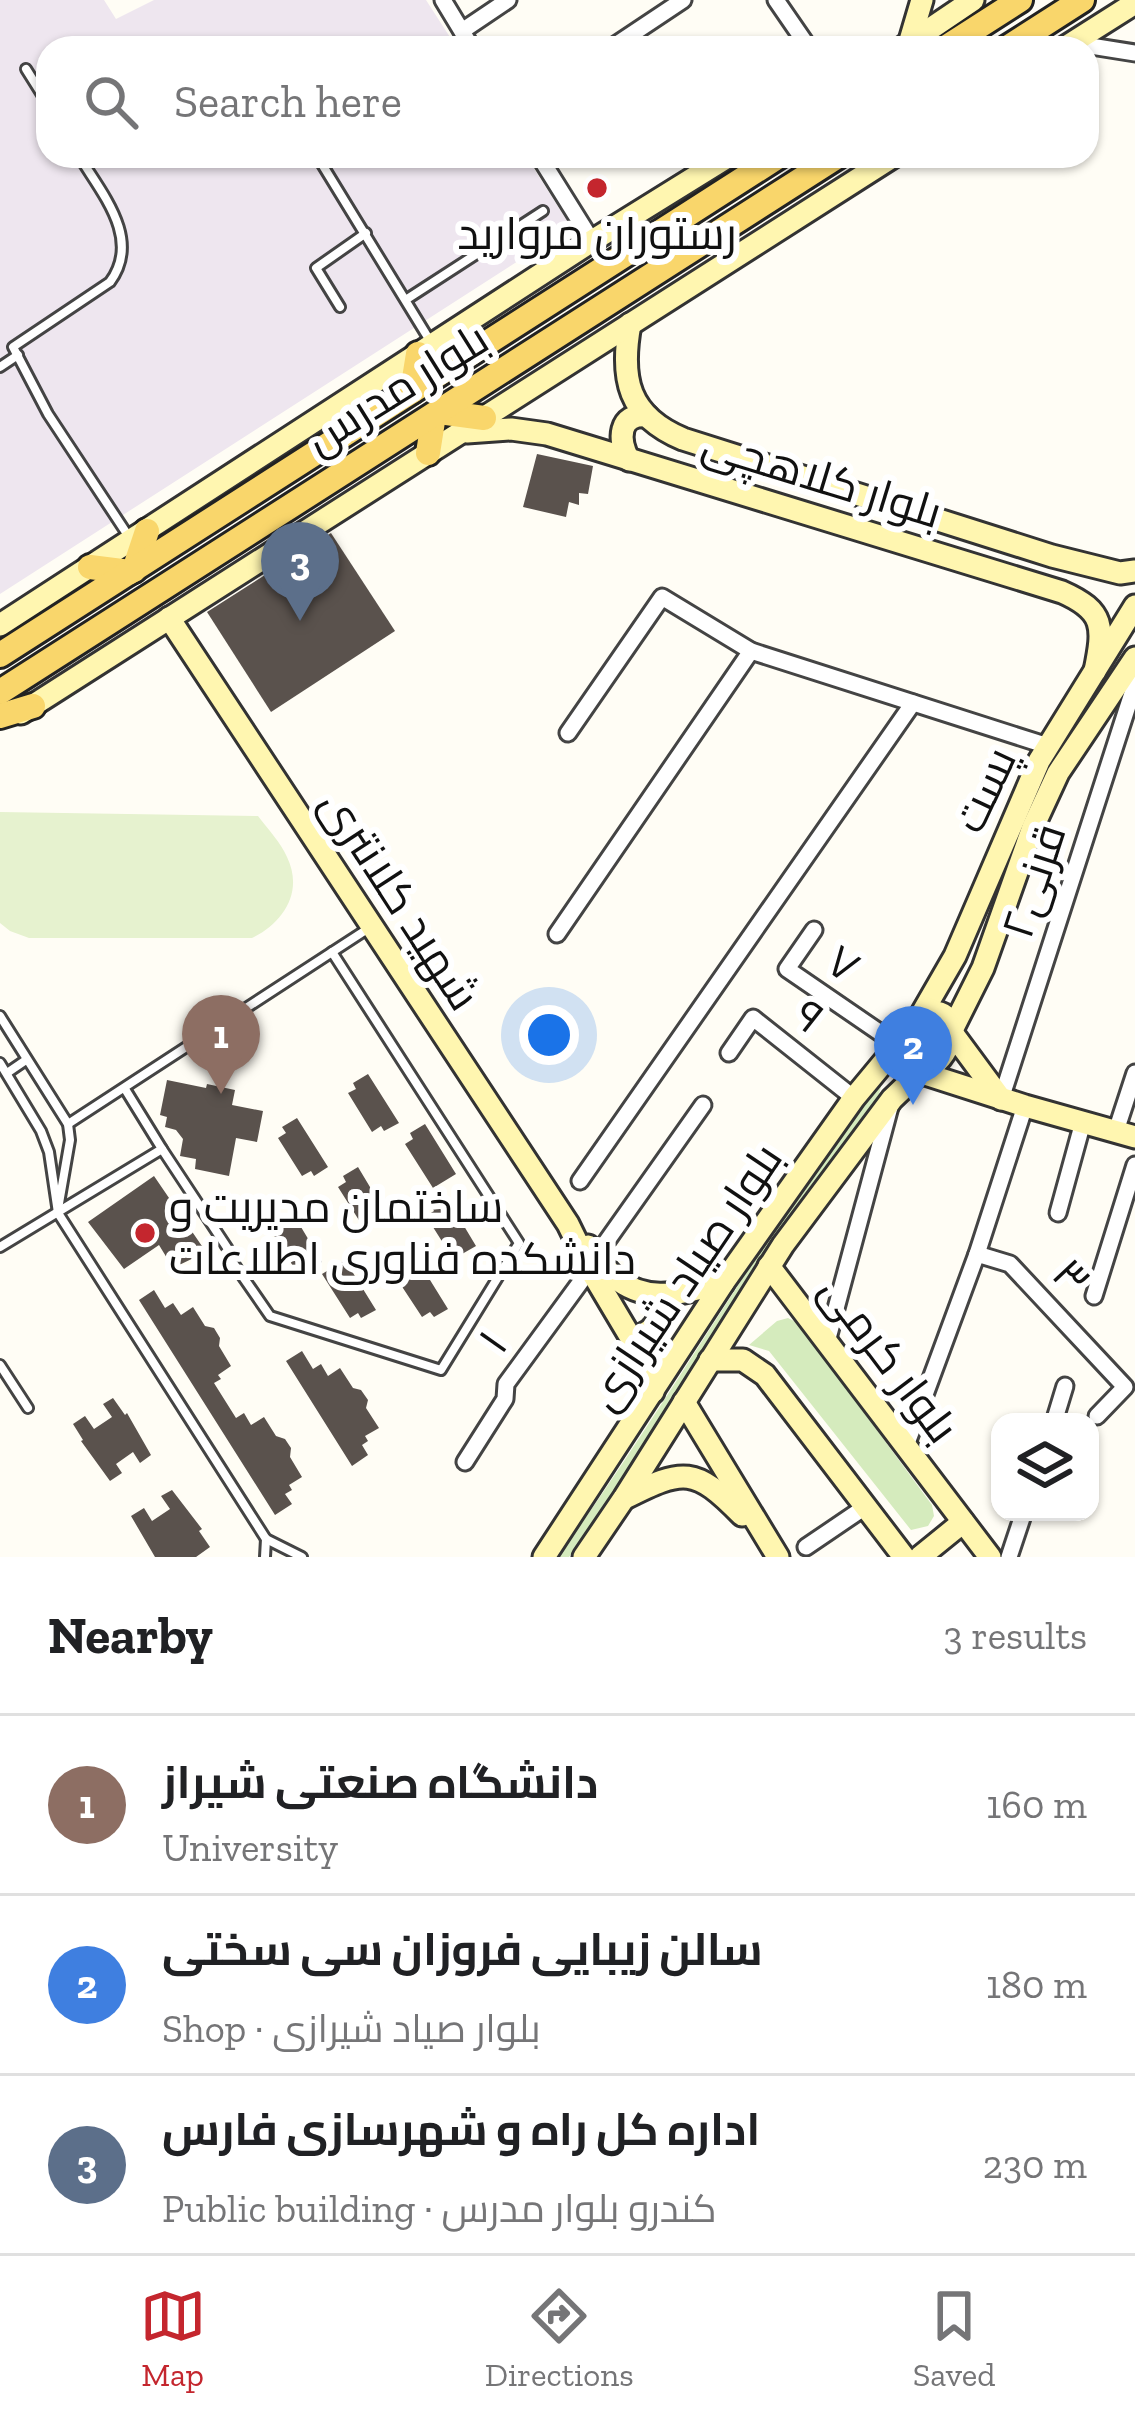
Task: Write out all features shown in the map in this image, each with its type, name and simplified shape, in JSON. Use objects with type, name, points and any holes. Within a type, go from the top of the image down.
[{"type":"main road","points":[[909,36],[922,0]]},
{"type":"main road","points":[[921,36],[973,0]]},
{"type":"main road","points":[[964,36],[1020,0]]},
{"type":"main road","points":[[1026,36],[1082,0]]},
{"type":"main road","points":[[1083,36],[1135,2]]},
{"type":"main road","points":[[0,625],[710,168]]},
{"type":"main road","name":"بلوار مدرس","points":[[0,655],[760,168]]},
{"type":"main road","name":"بلوار مدرس","points":[[0,692],[819,168]]},
{"type":"main road","points":[[0,727],[875,168]]},
{"type":"main road","points":[[664,230],[682,256]]},
{"type":"main road","name":"بلوار کلاهچی","points":[[630,324],[623,360],[629,390],[659,429],[1064,559],[1120,573],[1135,571]]},
{"type":"main road","points":[[427,349],[466,357]]},
{"type":"main road","points":[[412,392],[427,349]]},
{"type":"main road","points":[[428,453],[437,413],[484,418]]},
{"type":"main road","points":[[629,460],[623,450],[622,427],[628,418],[647,416]]},
{"type":"main road","name":"بلوار کلاهچی","points":[[460,433],[511,428],[548,434],[1053,589],[1086,602],[1100,620],[1095,670]]},
{"type":"main road","points":[[91,567],[132,571],[139,536]]},
{"type":"main road","points":[[1053,589],[1070,580],[1064,559]]},
{"type":"main road","name":"پست","points":[[921,1016],[955,956],[1048,746],[1135,606]]},
{"type":"main road","name":"شهید کلانتری","points":[[170,618],[593,1262],[653,1392]]},
{"type":"main road","name":"پست","points":[[953,1031],[983,968],[1033,827],[1058,773],[1135,658]]},
{"type":"main road","points":[[0,716],[33,706]]},
{"type":"main road","points":[[955,956],[957,976],[966,978],[983,968]]},
{"type":"main road","points":[[921,1073],[948,1050],[953,1031],[952,1021],[933,1011],[921,1016],[898,1045],[902,1067],[1001,1099],[1126,1134]]},
{"type":"main road","points":[[953,1031],[1001,1099]]},
{"type":"main road","name":"بلوار صیاد شیرازی","points":[[544,1557],[723,1283],[898,1045]]},
{"type":"main road","name":"بلوار صیاد شیرازی","points":[[584,1557],[769,1266],[892,1099],[921,1073]]},
{"type":"main road","points":[[862,1089],[877,1078],[885,1082],[892,1099]]},
{"type":"main road","points":[[593,1262],[641,1293],[662,1297],[723,1283]]},
{"type":"main road","name":"بلوار کرمی","points":[[769,1266],[990,1557]]},
{"type":"main road","points":[[631,1338],[644,1336],[656,1326],[662,1297]]},
{"type":"main road","points":[[710,1360],[743,1360],[765,1375],[904,1557]]},
{"type":"main road","points":[[684,1402],[774,1551]]},
{"type":"main road","points":[[624,1498],[663,1478],[690,1476],[710,1484],[774,1551]]},
{"type":"main road","points":[[920,1557],[963,1522]]},
{"type":"street","points":[[442,0],[465,36]]},
{"type":"street","points":[[462,31],[508,0]]},
{"type":"street","points":[[629,36],[683,0]]},
{"type":"street","points":[[776,0],[801,36]]},
{"type":"street","points":[[1110,19],[1134,52]]},
{"type":"street","points":[[1099,48],[1134,52]]},
{"type":"street","points":[[546,168],[592,241]]},
{"type":"street","points":[[568,733],[662,597],[751,651],[1048,746]]},
{"type":"street","points":[[557,934],[751,651]]},
{"type":"street","name":"قرنی۲","points":[[1001,1099],[1135,684]]},
{"type":"street","points":[[580,1181],[913,703]]},
{"type":"street","name":"۷","points":[[814,930],[787,969],[898,1045]]},
{"type":"street","name":"۹","points":[[729,1053],[753,1018],[862,1089]]},
{"type":"street","points":[[1126,1134],[1135,1073]]},
{"type":"street","points":[[826,1342],[892,1099]]},
{"type":"street","name":"۱","points":[[465,1462],[505,1399],[506,1384],[703,1105]]},
{"type":"street","points":[[906,1447],[1025,1106]]},
{"type":"street","points":[[1058,1213],[1083,1122]]},
{"type":"street","points":[[1094,1296],[1135,1165]]},
{"type":"street","name":"۳","points":[[977,1254],[1010,1264],[1125,1387],[1099,1414]]},
{"type":"street","points":[[1057,1413],[1065,1386]]},
{"type":"street","points":[[806,1547],[866,1507]]},
{"type":"street","points":[[1010,1557],[1021,1521]]},
{"type":"lane","points":[[26,69],[36,85]]},
{"type":"lane","points":[[86,168],[120,224],[120,269],[110,282],[14,347],[48,414],[139,536]]},
{"type":"lane","points":[[325,168],[407,299],[427,349]]},
{"type":"lane","points":[[407,299],[543,211]]},
{"type":"lane","points":[[340,307],[316,268],[366,233]]},
{"type":"lane","points":[[0,367],[17,356]]},
{"type":"lane","points":[[68,1124],[370,927]]},
{"type":"lane","points":[[234,1264],[271,1316],[441,1370],[520,1243],[332,952]]},
{"type":"lane","points":[[0,1016],[68,1124],[70,1141],[58,1213]]},
{"type":"lane","points":[[7,1072],[26,1060]]},
{"type":"lane","points":[[0,1063],[49,1152],[58,1213],[266,1539],[302,1557]]},
{"type":"lane","points":[[125,1088],[228,1249]]},
{"type":"lane","points":[[0,1247],[162,1149]]},
{"type":"lane","points":[[0,1365],[28,1408]]},
{"type":"lane","points":[[265,1557],[266,1539]]},
{"type":"shaded area","points":[[0,0],[104,0],[116,19],[154,0],[426,0],[449,36],[36,36],[36,168],[534,168],[571,227],[0,594]]},
{"type":"green space","points":[[0,812],[258,816],[287,857],[292,894],[273,924],[252,938],[29,938],[0,923]]},
{"type":"green space","points":[[876,1082],[881,1086],[878,1099],[781,1235],[642,1453],[569,1557],[558,1557],[794,1199]]},
{"type":"green space","points":[[788,1318],[798,1323],[932,1505],[934,1516],[928,1526],[911,1530],[769,1351],[749,1345],[777,1321]]},
{"type":"building","points":[[537,454],[593,466],[588,494],[579,493],[579,505],[569,502],[566,517],[523,507]]},
{"type":"building","points":[[331,533],[395,631],[271,712],[207,612]]},
{"type":"building","points":[[368,1074],[399,1123],[384,1131],[381,1126],[372,1132],[348,1093],[356,1089],[353,1083]]},
{"type":"building","points":[[167,1080],[235,1090],[232,1105],[263,1111],[257,1142],[236,1138],[229,1176],[195,1169],[196,1159],[180,1156],[183,1139],[176,1130],[165,1127],[167,1117],[160,1115]]},
{"type":"building","points":[[297,1118],[328,1167],[314,1176],[311,1171],[302,1176],[278,1138],[286,1133],[282,1127]]},
{"type":"building","points":[[425,1124],[456,1174],[433,1188],[405,1144],[413,1139],[410,1133]]},
{"type":"building","points":[[358,1167],[388,1217],[374,1225],[371,1220],[362,1225],[338,1187],[346,1182],[343,1176]]},
{"type":"building","name":"ساختمان مدیریت و دانشکده فناوری اطلاعات","points":[[154,1176],[206,1252],[173,1268],[159,1245],[124,1269],[88,1222]]},
{"type":"building","points":[[446,1196],[476,1246],[462,1254],[459,1249],[450,1254],[426,1216],[434,1211],[431,1205]]},
{"type":"building","points":[[292,1212],[322,1262],[308,1270],[305,1265],[296,1271],[272,1232],[280,1227],[277,1221]]},
{"type":"building","points":[[417,1259],[448,1309],[434,1317],[430,1312],[422,1317],[397,1279],[405,1274],[402,1268]]},
{"type":"building","points":[[345,1260],[376,1310],[361,1318],[358,1313],[350,1318],[322,1274]]},
{"type":"building","points":[[154,1290],[165,1308],[173,1303],[181,1315],[193,1307],[205,1326],[214,1328],[231,1366],[214,1383],[236,1418],[244,1413],[251,1425],[264,1417],[291,1448],[290,1457],[302,1477],[285,1494],[292,1504],[275,1515],[139,1300]]},
{"type":"building","points":[[302,1351],[313,1369],[321,1364],[328,1376],[340,1368],[368,1400],[366,1408],[379,1428],[365,1436],[368,1441],[362,1445],[368,1455],[352,1466],[286,1361]]},
{"type":"building","points":[[113,1398],[151,1455],[140,1463],[133,1452],[116,1464],[122,1473],[110,1481],[73,1424],[85,1416],[94,1429],[112,1417],[103,1404]]},
{"type":"building","points":[[172,1490],[210,1547],[196,1557],[155,1557],[131,1516],[144,1508],[152,1521],[170,1509],[161,1496]]},
{"type":"place","name":"رستوران مروارید","points":[[597,188]]},
{"type":"place","name":"اداره کل راه و شهرسازی فارس","points":[[300,621]]},
{"type":"place","name":"دانشگاه صنعتی شیراز","points":[[221,1094]]},
{"type":"place","name":"سالن زیبایی فروزان سی سختی","points":[[913,1105]]},
{"type":"place","name":"ساختمان مدیریت و دانشکده فناوری اطلاعات","points":[[145,1233]]}]
